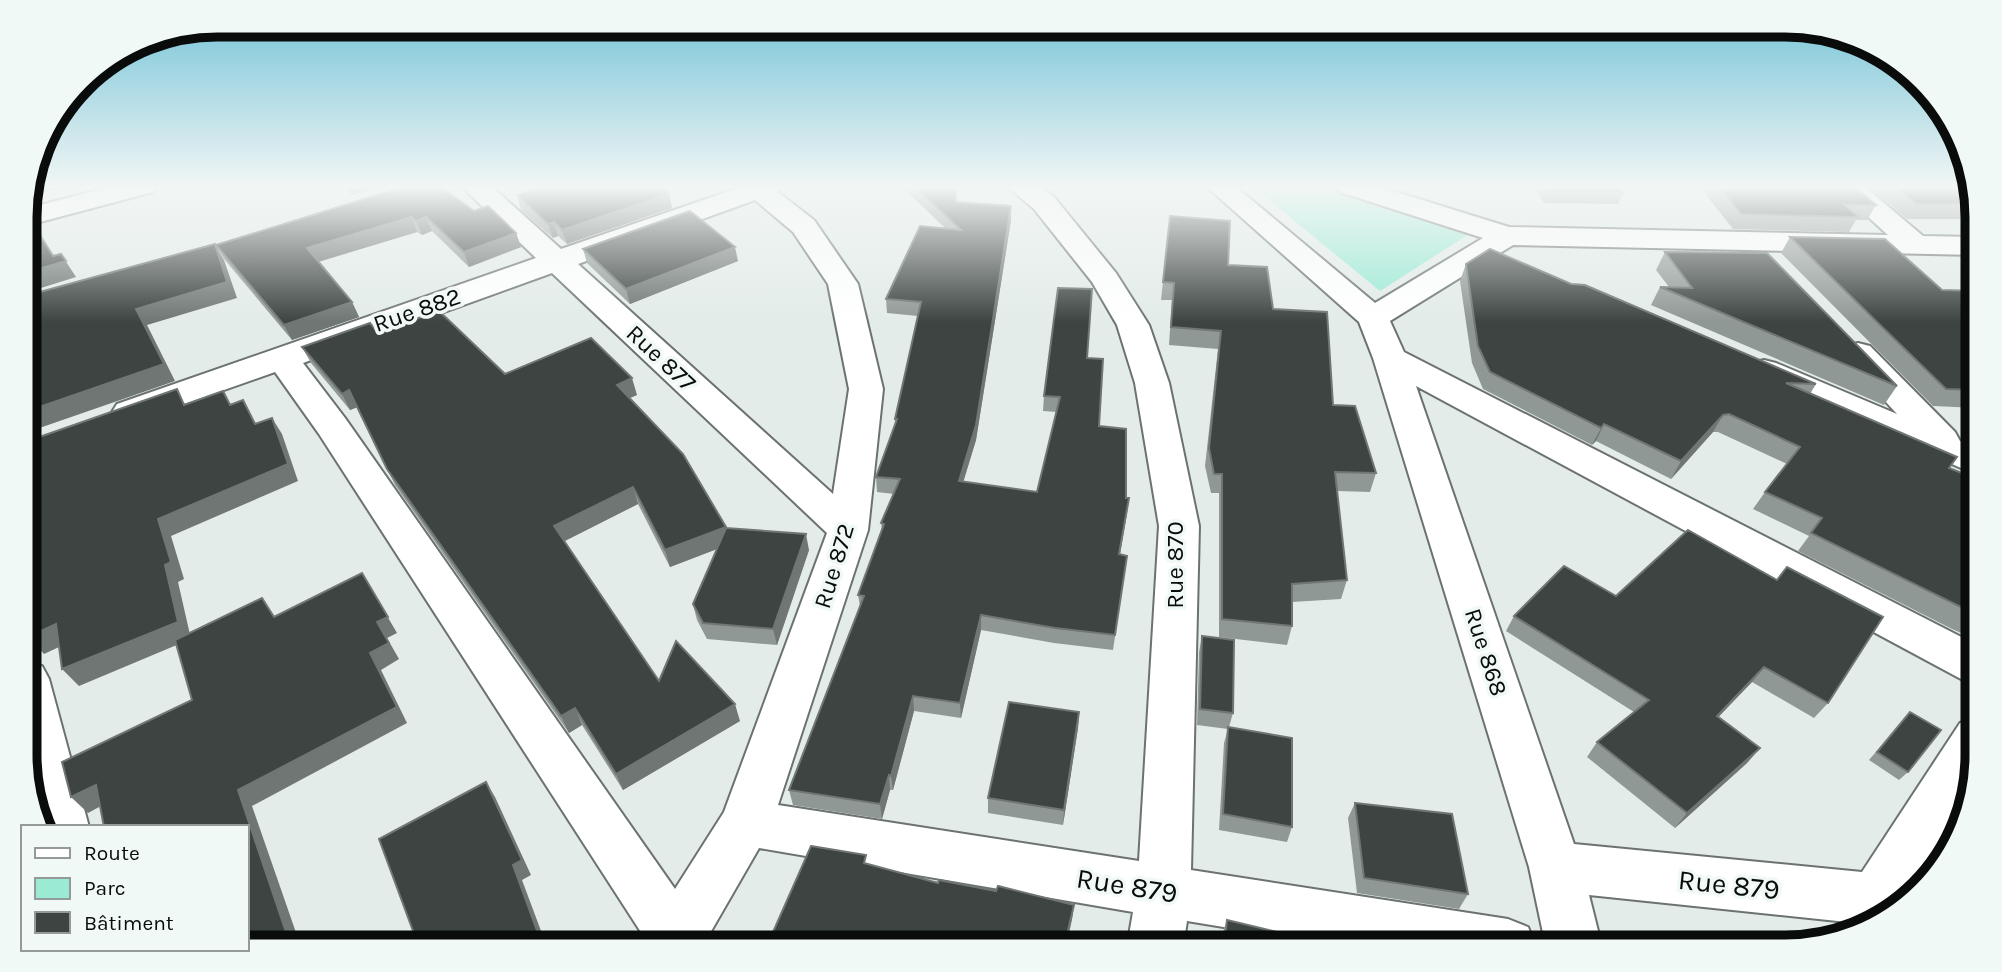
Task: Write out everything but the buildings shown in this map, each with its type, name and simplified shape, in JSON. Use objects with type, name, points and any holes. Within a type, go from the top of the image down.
[{"type":"street","name":"Rue 877","points":[[524,231],[848,530]]},
{"type":"street","name":"Rue 882","points":[[102,422],[640,231]]},
{"type":"street","name":"Rue 872","points":[[679,935],[746,823],[848,530],[866,389],[843,284],[808,231]]},
{"type":"street","name":"Rue 870","points":[[1066,231],[1105,279],[1133,325],[1152,383],[1179,526],[1164,891],[1156,935]]},
{"type":"street","points":[[1272,231],[1373,318],[1496,242],[1749,241],[1965,246]]},
{"type":"street","points":[[1468,231],[1496,242],[1524,265]]},
{"type":"street","points":[[1900,231],[1915,244]]},
{"type":"street","points":[[1749,241],[1777,270]]},
{"type":"street","name":"Rue 868","points":[[1373,318],[1390,358],[1555,867],[1571,935]]},
{"type":"street","points":[[1833,328],[1965,457]]},
{"type":"street","points":[[282,358],[332,426],[669,935]]},
{"type":"street","points":[[1390,358],[1965,660]]},
{"type":"street","points":[[1739,359],[1965,458]]},
{"type":"street","points":[[37,723],[62,825]]},
{"type":"street","points":[[1889,901],[1965,761]]},
{"type":"street","name":"Rue 879","points":[[746,823],[1434,935]]},
{"type":"street","name":"Rue 879","points":[[1555,867],[1889,901]]},
{"type":"green space","points":[[1307,231],[1473,231],[1380,291]]}]
